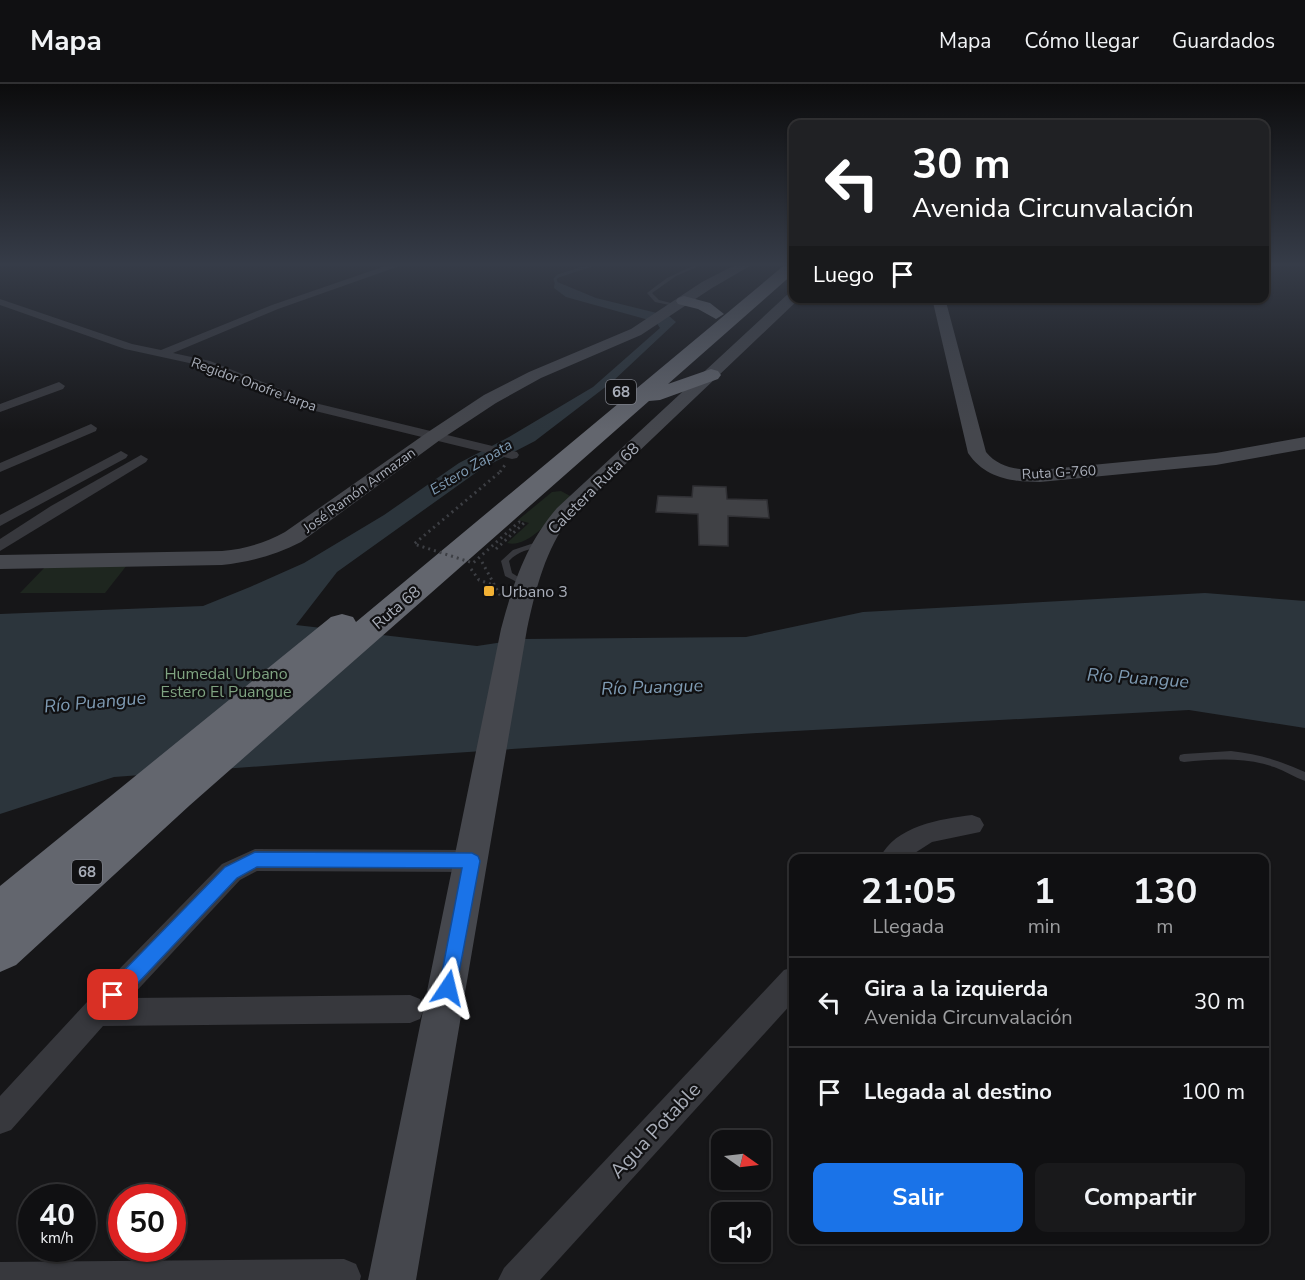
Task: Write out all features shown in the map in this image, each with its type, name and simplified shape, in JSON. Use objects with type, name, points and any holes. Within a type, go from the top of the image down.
[{"type":"highway","name":"Ruta 68","points":[[0,950],[160,792],[343,623],[710,319]]},
{"type":"highway","name":"Ruta 68","points":[[0,913],[377,623],[731,319]]},
{"type":"highway","points":[[627,408],[664,391],[711,375]]},
{"type":"street","name":"Regidor Onofre Jarpa","points":[[48,319],[129,347],[206,363],[311,406],[512,455]]},
{"type":"street","points":[[161,354],[246,319]]},
{"type":"street","name":"José Ramón Armazan","points":[[0,562],[222,558],[263,551],[293,537],[434,436],[508,388],[614,343],[656,319]]},
{"type":"street","name":"Caletera Ruta 68","points":[[392,1280],[473,852],[508,617],[525,584],[539,545],[564,512],[770,319]]},
{"type":"street","name":"Ruta G-760","points":[[943,319],[977,453],[981,460],[997,470],[1018,475],[1040,476],[1216,459],[1305,443]]},
{"type":"street","points":[[0,408],[59,386]]},
{"type":"street","points":[[0,468],[91,428]]},
{"type":"street","points":[[0,521],[121,456]]},
{"type":"street","points":[[0,546],[56,509],[141,459]]},
{"type":"street","points":[[895,854],[902,845],[942,828],[972,825]]},
{"type":"street","points":[[0,1119],[97,1012],[231,872],[255,860],[473,852]]},
{"type":"street","name":"Agua Potable","points":[[516,1280],[789,985]]},
{"type":"street","points":[[97,1012],[410,1009]]},
{"type":"street","points":[[0,1279],[344,1276]]},
{"type":"lane","points":[[1184,758],[1221,753],[1254,757],[1275,762],[1305,777]]},
{"type":"path","points":[[473,563],[414,544],[500,472]]},
{"type":"path","points":[[493,585],[484,584],[475,577],[471,571],[473,563],[519,522],[524,524],[481,563],[493,585],[508,617]]},
{"type":"shaded area","points":[[561,491],[572,497],[551,520],[525,540],[507,543],[529,523],[518,520],[552,492]]},
{"type":"shaded area","points":[[127,565],[105,593],[20,593],[46,566]]},
{"type":"water","points":[[645,319],[672,319],[676,322],[612,382],[535,441],[481,469],[337,572],[296,625],[477,646],[524,639],[746,637],[863,612],[1205,593],[1305,601],[1305,728],[1189,710],[757,733],[331,761],[114,777],[0,814],[0,614],[203,606],[304,563],[384,515],[459,463],[509,437],[593,387],[660,328],[656,322]]},
{"type":"building","points":[[693,486],[726,487],[727,499],[767,500],[769,518],[728,516],[728,546],[699,545],[698,514],[656,512],[658,496],[692,497]]},
{"type":"place","name":"Urbano 3","points":[[489,591]]},
{"type":"route","points":[[113,995],[231,872],[255,860],[472,861],[448,988]]},
{"type":"water label","name":"Estero Zapata","points":[[471,467]]},
{"type":"water label","name":"Río Puangue","points":[[1138,678]]},
{"type":"water label","name":"Río Puangue","points":[[652,687]]},
{"type":"water label","name":"Río Puangue","points":[[95,702]]},
{"type":"park label","name":"Humedal Urbano Estero El Puangue","points":[[226,682]]}]
